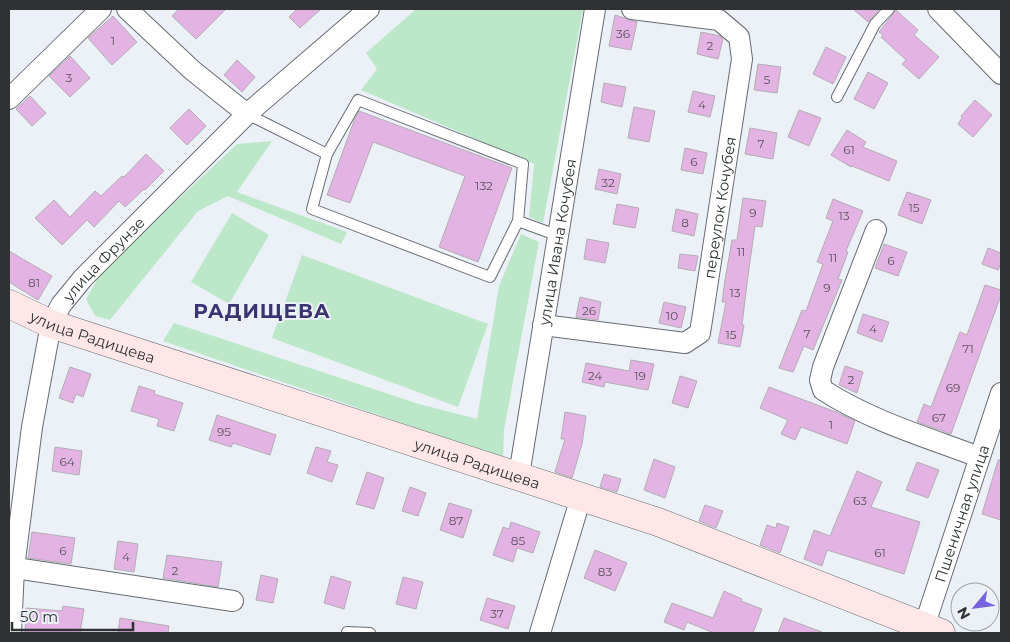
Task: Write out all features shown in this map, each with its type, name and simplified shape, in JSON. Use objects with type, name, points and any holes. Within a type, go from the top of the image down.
[{"type":"main road","name":"улица Радищева","points":[[9,304],[51,324],[519,475],[658,522],[929,631]]},
{"type":"street","points":[[9,99],[101,9]]},
{"type":"street","points":[[127,9],[192,70],[247,114]]},
{"type":"street","name":"улица Фрунзе","points":[[11,633],[12,568],[32,427],[51,324],[61,304],[83,278],[247,114],[369,9]]},
{"type":"street","name":"улица Ивана Кочубея","points":[[519,475],[595,9]]},
{"type":"street","name":"переулок Кочубея","points":[[542,325],[685,343],[700,333],[742,59],[739,37],[719,20],[632,9]]},
{"type":"street","points":[[938,9],[1001,74]]},
{"type":"street","points":[[876,230],[823,368],[820,380],[823,390],[882,421],[979,457]]},
{"type":"street","name":"Пшеничная улица","points":[[929,631],[979,457],[1001,392]]},
{"type":"street","points":[[540,633],[581,497]]},
{"type":"street","points":[[12,568],[233,601]]},
{"type":"lane","points":[[837,97],[875,24],[889,9]]},
{"type":"lane","points":[[358,100],[523,164],[518,221],[490,277],[312,209],[327,154],[358,100]]},
{"type":"lane","points":[[247,114],[327,154]]},
{"type":"lane","points":[[518,221],[559,236]]},
{"type":"lane","points":[[347,632],[370,633]]},
{"type":"green space","points":[[416,9],[583,9],[543,223],[529,217],[534,164],[361,90],[377,69],[366,53]]},
{"type":"green space","points":[[272,141],[237,192],[347,232],[341,244],[228,196],[198,211],[110,320],[95,316],[86,299],[103,270],[237,144]]},
{"type":"green space","points":[[232,213],[269,235],[229,304],[191,282]]},
{"type":"green space","points":[[521,234],[539,242],[504,430],[503,462],[457,442],[163,341],[174,323],[419,404],[477,419],[499,286]]},
{"type":"green space","points":[[302,255],[488,324],[458,407],[272,338]]},
{"type":"building","points":[[179,9],[226,9],[196,39],[172,16]]},
{"type":"building","points":[[297,9],[321,9],[300,28],[289,17]]},
{"type":"building","points":[[853,9],[880,9],[868,22]]},
{"type":"building","points":[[896,10],[918,30],[914,35],[939,57],[919,79],[902,64],[906,60],[881,37],[883,35],[879,32]]},
{"type":"building","points":[[615,15],[637,22],[631,50],[609,46]]},
{"type":"building","points":[[113,16],[137,42],[112,65],[88,38]]},
{"type":"building","points":[[701,32],[720,36],[723,39],[718,59],[697,54]]},
{"type":"building","points":[[826,47],[846,57],[833,84],[813,74]]},
{"type":"building","points":[[70,56],[90,78],[70,97],[49,76]]},
{"type":"building","points":[[237,60],[255,77],[242,92],[224,75]]},
{"type":"building","points":[[758,64],[781,67],[777,93],[754,90]]},
{"type":"building","points":[[868,72],[888,83],[874,109],[854,99]]},
{"type":"building","points":[[604,83],[626,87],[622,107],[601,102]]},
{"type":"building","points":[[693,91],[715,96],[710,117],[688,112]]},
{"type":"building","points":[[30,96],[46,113],[32,126],[16,109]]},
{"type":"building","points":[[975,100],[992,115],[973,137],[958,124],[962,118],[961,116]]},
{"type":"building","points":[[634,107],[655,111],[649,142],[628,138]]},
{"type":"building","points":[[189,109],[206,126],[187,145],[170,128]]},
{"type":"building","points":[[799,110],[821,118],[809,146],[788,137]]},
{"type":"building","points":[[359,111],[512,168],[478,262],[439,247],[465,176],[373,142],[350,203],[327,195]]},
{"type":"building","points":[[750,128],[777,133],[773,159],[745,154]]},
{"type":"building","points":[[847,130],[866,142],[863,147],[897,161],[889,181],[851,167],[831,155]]},
{"type":"building","points":[[685,148],[707,153],[703,174],[681,170]]},
{"type":"building","points":[[146,154],[164,171],[125,207],[119,201],[94,227],[87,220],[62,245],[35,218],[54,200],[70,217],[95,191],[101,196],[122,176],[124,177]]},
{"type":"building","points":[[599,169],[621,174],[617,194],[595,189]]},
{"type":"building","points":[[907,192],[931,200],[922,224],[898,215]]},
{"type":"building","points":[[743,198],[766,201],[762,227],[755,226],[740,347],[718,343],[726,302],[722,302],[725,280],[732,240],[737,240]]},
{"type":"building","points":[[833,199],[863,211],[846,251],[848,252],[838,279],[842,280],[813,350],[804,346],[793,372],[779,368],[802,310],[806,311],[823,264],[817,262],[833,221],[826,218]]},
{"type":"building","points":[[617,204],[639,208],[635,228],[613,224]]},
{"type":"building","points":[[676,209],[698,214],[694,236],[672,231]]},
{"type":"building","points":[[587,239],[609,243],[605,263],[584,259]]},
{"type":"building","points":[[884,244],[907,252],[898,276],[875,268]]},
{"type":"building","points":[[988,248],[1001,253],[1001,263],[998,270],[982,264]]},
{"type":"building","points":[[9,251],[52,276],[38,300],[9,282]]},
{"type":"building","points":[[680,254],[698,256],[695,271],[678,268]]},
{"type":"building","points":[[985,285],[1001,290],[1001,295],[951,434],[917,422],[924,404],[931,407],[960,332],[967,335]]},
{"type":"building","points":[[580,297],[601,302],[598,320],[576,317]]},
{"type":"building","points":[[664,302],[686,307],[681,328],[659,323]]},
{"type":"building","points":[[863,314],[889,322],[882,342],[857,333]]},
{"type":"building","points":[[631,360],[654,364],[648,390],[605,382],[604,387],[582,382],[586,363],[629,371]]},
{"type":"building","points":[[845,366],[863,372],[857,393],[839,385]]},
{"type":"building","points":[[70,367],[91,374],[83,397],[76,394],[73,403],[59,398]]},
{"type":"building","points":[[680,376],[697,381],[688,408],[672,403]]},
{"type":"building","points":[[139,386],[155,391],[154,394],[183,403],[174,431],[157,426],[159,419],[131,411]]},
{"type":"building","points":[[769,387],[855,421],[847,444],[801,427],[795,440],[781,434],[788,420],[760,408]]},
{"type":"building","points":[[565,412],[586,416],[582,444],[572,478],[555,472],[565,439],[561,439]]},
{"type":"building","points":[[217,415],[276,435],[270,455],[233,443],[231,447],[209,440]]},
{"type":"building","points":[[55,447],[82,451],[79,475],[52,471]]},
{"type":"building","points":[[316,447],[331,451],[327,462],[338,465],[332,482],[307,473]]},
{"type":"building","points":[[654,459],[675,467],[665,498],[644,490]]},
{"type":"building","points":[[998,460],[1001,460],[1001,520],[982,514]]},
{"type":"building","points":[[917,462],[939,470],[928,498],[906,490]]},
{"type":"building","points":[[857,471],[882,482],[871,507],[920,522],[904,574],[827,550],[822,566],[804,559],[814,530],[830,536]]},
{"type":"building","points":[[367,472],[384,478],[374,509],[356,504]]},
{"type":"building","points":[[604,474],[621,479],[617,492],[600,487]]},
{"type":"building","points":[[410,487],[426,493],[418,516],[402,511]]},
{"type":"building","points":[[449,503],[472,510],[463,538],[440,530]]},
{"type":"building","points":[[705,505],[723,511],[716,528],[699,521]]},
{"type":"building","points":[[511,522],[540,532],[533,553],[517,548],[513,562],[493,555],[503,527],[509,529]]},
{"type":"building","points":[[777,523],[789,527],[780,553],[760,545],[767,525],[776,528]]},
{"type":"building","points":[[32,532],[75,538],[71,564],[28,558]]},
{"type":"building","points":[[118,541],[138,544],[134,572],[114,569]]},
{"type":"building","points":[[595,550],[627,563],[615,591],[584,578]]},
{"type":"building","points":[[167,555],[222,562],[218,587],[163,578]]},
{"type":"building","points":[[261,575],[278,579],[273,603],[256,600]]},
{"type":"building","points":[[331,576],[351,582],[344,609],[324,603]]},
{"type":"building","points":[[403,577],[423,582],[416,609],[396,604]]},
{"type":"building","points":[[724,591],[742,599],[741,601],[762,609],[753,633],[714,633],[687,622],[684,630],[664,622],[672,603],[713,618]]},
{"type":"building","points":[[487,598],[515,606],[508,629],[480,620]]},
{"type":"building","points":[[63,606],[84,609],[80,633],[25,633],[26,608],[62,611]]},
{"type":"building","points":[[120,618],[169,626],[168,633],[118,633]]},
{"type":"building","points":[[784,618],[822,632],[822,633],[778,633]]},
{"type":"district","name":"РАДИЩЕВА","points":[[262,311]]}]
